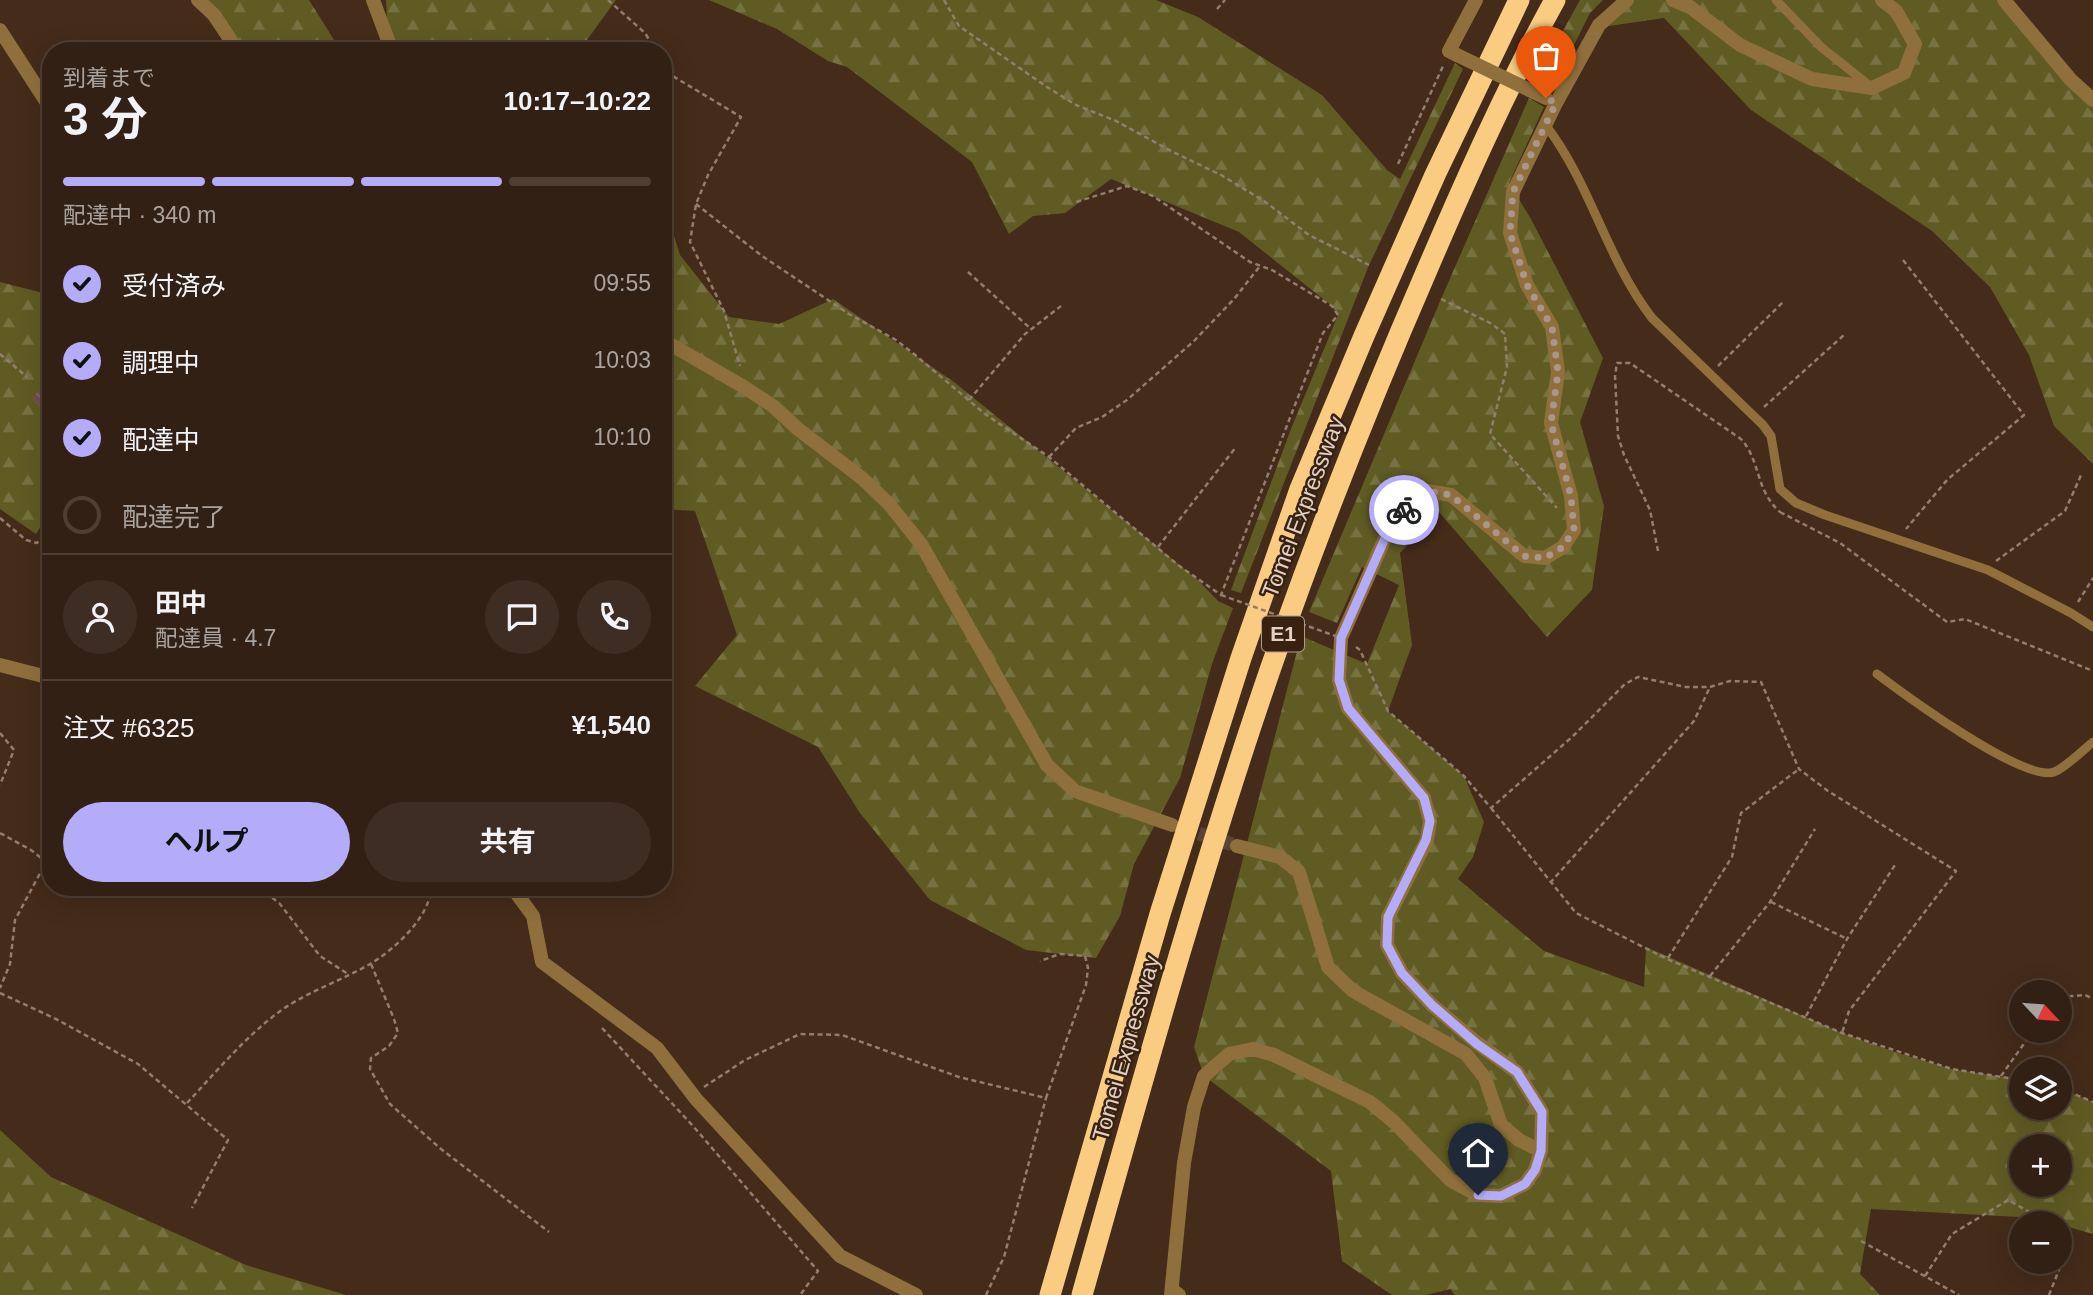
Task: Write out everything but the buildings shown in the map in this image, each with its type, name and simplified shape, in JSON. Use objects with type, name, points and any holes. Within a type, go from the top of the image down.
[{"type":"highway","name":"Tomei Expressway","points":[[1050,1295],[1160,914],[1241,658],[1300,489],[1435,175],[1518,0]]},
{"type":"highway","name":"Tomei Expressway","points":[[1082,1295],[1189,923],[1270,671],[1324,523],[1393,347],[1463,187],[1555,0]]},
{"type":"street","points":[[198,0],[214,15],[232,42]]},
{"type":"street","points":[[373,0],[389,42]]},
{"type":"street","points":[[1476,0],[1453,53],[1551,100]]},
{"type":"street","points":[[1174,1293],[1184,1163],[1194,1107],[1204,1076],[1229,1054],[1253,1049],[1274,1055],[1370,1102],[1394,1122],[1450,1180],[1478,1195],[1501,1196],[1525,1184],[1535,1170],[1541,1151],[1542,1112],[1517,1072],[1477,1044],[1432,1005],[1402,973],[1387,945],[1388,917],[1426,840],[1430,821],[1424,798],[1348,708],[1339,680],[1341,638],[1386,536],[1410,502],[1427,491],[1451,495],[1524,556],[1545,558],[1563,547],[1574,530],[1571,496],[1551,423],[1558,372],[1552,327],[1527,285],[1510,233],[1513,192],[1546,127],[1551,100],[1599,25],[1627,0]]},
{"type":"street","points":[[1673,0],[1690,7],[1740,45],[1812,79],[1872,88],[1904,73],[1914,44],[1896,12],[1882,0]]},
{"type":"street","points":[[2004,0],[2071,80],[2093,100]]},
{"type":"street","points":[[0,30],[42,94]]},
{"type":"street","points":[[672,346],[773,406],[863,478],[890,504],[921,544],[1047,765],[1074,791],[1172,825]]},
{"type":"street","points":[[0,665],[42,676]]},
{"type":"street","points":[[1237,846],[1280,858],[1299,872],[1328,967],[1353,991],[1466,1054],[1485,1078],[1501,1125],[1519,1140],[1541,1151]]},
{"type":"street","points":[[519,896],[533,916],[542,962],[657,1048],[693,1095],[840,1256],[916,1295]]},
{"type":"lane","points":[[1776,0],[1821,47],[1872,88]]},
{"type":"lane","points":[[1546,127],[1564,150],[1619,266],[1640,303],[1771,436],[1780,489],[1796,503],[1988,570],[2093,627]]},
{"type":"lane","points":[[1877,674],[1981,745],[2043,773],[2056,772],[2093,743]]},
{"type":"path","points":[[608,0],[645,33],[650,42]]},
{"type":"path","points":[[944,0],[959,26],[1047,87],[1076,105],[1116,121],[1221,175],[1264,201],[1309,235],[1369,265]]},
{"type":"path","points":[[1217,9],[1225,0]]},
{"type":"path","points":[[1398,164],[1453,53]]},
{"type":"path","points":[[672,76],[741,117],[708,175],[696,204],[690,242],[724,311],[744,387]]},
{"type":"path","points":[[1073,203],[1127,186],[1153,197],[1251,262],[1272,270],[1332,306],[1338,315],[1323,333],[1221,594]]},
{"type":"path","points":[[696,204],[762,256],[849,314],[901,344],[969,400],[1049,457],[1178,565],[1221,594],[1341,638],[1360,650],[1388,711],[1464,776],[1576,913],[1667,958],[1842,1032],[1952,1069],[2009,1078]]},
{"type":"path","points":[[1898,539],[1947,480],[2024,415],[1903,260]]},
{"type":"path","points":[[1049,457],[1076,428],[1102,417],[1127,400],[1194,341],[1234,299],[1260,265]]},
{"type":"path","points":[[968,272],[1031,329]]},
{"type":"path","points":[[1441,299],[1492,324],[1505,334],[1507,367],[1490,434],[1574,530]]},
{"type":"path","points":[[1710,374],[1783,302]]},
{"type":"path","points":[[969,400],[1007,353],[1031,329],[1061,306]]},
{"type":"path","points":[[1754,417],[1845,334]]},
{"type":"path","points":[[0,354],[27,377]]},
{"type":"path","points":[[1658,551],[1650,510],[1618,436],[1615,376],[1618,363],[1630,363],[1741,439],[1751,450],[1761,487],[1780,512],[1840,543],[1947,622],[1965,619],[2093,671]]},
{"type":"path","points":[[1158,547],[1236,447]]},
{"type":"path","points":[[1988,570],[1993,563],[2065,511],[2082,473]]},
{"type":"path","points":[[1780,489],[1780,512]]},
{"type":"path","points":[[0,518],[26,540],[37,543],[42,537]]},
{"type":"path","points":[[2071,613],[2093,578]]},
{"type":"path","points":[[1491,808],[1572,737],[1625,684],[1638,677],[1686,687],[1710,687],[1730,681],[1761,682],[1800,769],[1828,791],[1956,871],[1849,1011],[1842,1032]]},
{"type":"path","points":[[1550,883],[1693,721],[1710,687]]},
{"type":"path","points":[[0,733],[14,750],[0,785]]},
{"type":"path","points":[[1667,958],[1732,857],[1741,813],[1800,769]]},
{"type":"path","points":[[1710,976],[1770,902],[1815,829]]},
{"type":"path","points":[[0,833],[42,858]]},
{"type":"path","points":[[1806,1017],[1847,939],[1895,865]]},
{"type":"path","points":[[42,871],[15,920],[10,964],[0,991],[56,1018],[138,1064],[228,1140],[192,1208]]},
{"type":"path","points":[[270,896],[280,904],[320,956],[348,974]]},
{"type":"path","points":[[187,1103],[232,1055],[280,1011],[371,964],[418,923],[431,896]]},
{"type":"path","points":[[1770,902],[1847,939]]},
{"type":"path","points":[[986,1295],[1004,1257],[1046,1098],[1086,985],[1088,968],[1085,956],[1060,954],[1040,961]]},
{"type":"path","points":[[371,964],[398,1033],[389,1046],[371,1058],[370,1069],[390,1104],[441,1149],[549,1232]]},
{"type":"path","points":[[585,994],[594,1019],[693,1126],[818,1271],[800,1295]]},
{"type":"path","points":[[2072,996],[2085,995],[2093,999]]},
{"type":"path","points":[[693,1095],[745,1060],[800,1034],[842,1035],[959,1077],[1046,1098]]},
{"type":"path","points":[[2001,1076],[2024,1043]]},
{"type":"path","points":[[2072,1093],[2093,1102]]},
{"type":"path","points":[[1925,1276],[1952,1234],[2008,1199],[2028,1211]]},
{"type":"path","points":[[1861,1241],[1959,1295]]},
{"type":"path","points":[[2049,1295],[2057,1274]]},
{"type":"green space","points":[[203,0],[309,0],[335,42],[233,42]]},
{"type":"green space","points":[[386,0],[616,0],[586,42],[388,41]]},
{"type":"green space","points":[[709,0],[1156,0],[1198,17],[1322,95],[1387,170],[1400,179],[1455,63],[1463,69],[1369,265],[1241,593],[1231,590],[1291,429],[1338,315],[1332,306],[1239,232],[1111,179],[1065,213],[1033,216],[1009,234],[972,162],[847,67],[828,61],[777,29]]},
{"type":"green space","points":[[1580,0],[1603,0],[1590,13],[1551,91],[1534,83]]},
{"type":"green space","points":[[1630,0],[2000,0],[2093,97],[2093,464],[2054,426],[2029,355],[1990,287],[1932,231],[1751,110],[1664,18],[1609,26]]},
{"type":"green space","points":[[1529,98],[1544,107],[1509,183],[1531,219],[1603,358],[1580,422],[1604,506],[1592,590],[1547,637],[1439,512],[1400,553],[1412,645],[1388,711],[1464,776],[1484,822],[1473,857],[1458,879],[1544,951],[1644,987],[1646,947],[1842,1033],[1952,1069],[2009,1078],[2009,1120],[2072,1120],[2072,1093],[2093,1102],[2093,1234],[2072,1228],[2072,1211],[2009,1211],[2009,1216],[1871,1209],[1860,1274],[1880,1295],[1454,1295],[1451,1289],[1426,1295],[1392,1295],[1342,1261],[1331,1171],[1204,1076],[1194,1047],[1301,636],[1367,664],[1399,585],[1362,567],[1337,623],[1309,612]]},
{"type":"green space","points":[[672,230],[680,255],[729,317],[779,324],[833,299],[954,382],[1198,580],[1218,601],[1233,608],[1212,664],[1180,778],[1134,864],[1120,916],[1096,958],[1026,950],[930,900],[860,813],[818,747],[695,686],[737,635],[695,511],[672,510]]},
{"type":"green space","points":[[0,282],[42,293],[42,525],[36,534],[0,509]]},
{"type":"green space","points":[[0,1130],[51,1177],[246,1265],[346,1295],[0,1295]]},
{"type":"tunnel","points":[[1179,827],[1237,846]]},
{"type":"way so far","points":[[1404,510],[1410,502],[1427,491],[1451,495],[1524,556],[1545,558],[1563,547],[1574,530],[1571,496],[1551,423],[1558,372],[1552,327],[1527,285],[1510,233],[1513,192],[1556,103],[1546,98]]},
{"type":"route","points":[[1404,510],[1386,536],[1341,638],[1339,680],[1348,708],[1424,798],[1430,821],[1426,840],[1388,917],[1387,945],[1402,973],[1432,1005],[1477,1044],[1517,1072],[1542,1112],[1541,1151],[1535,1170],[1525,1184],[1501,1196],[1478,1195]]}]
